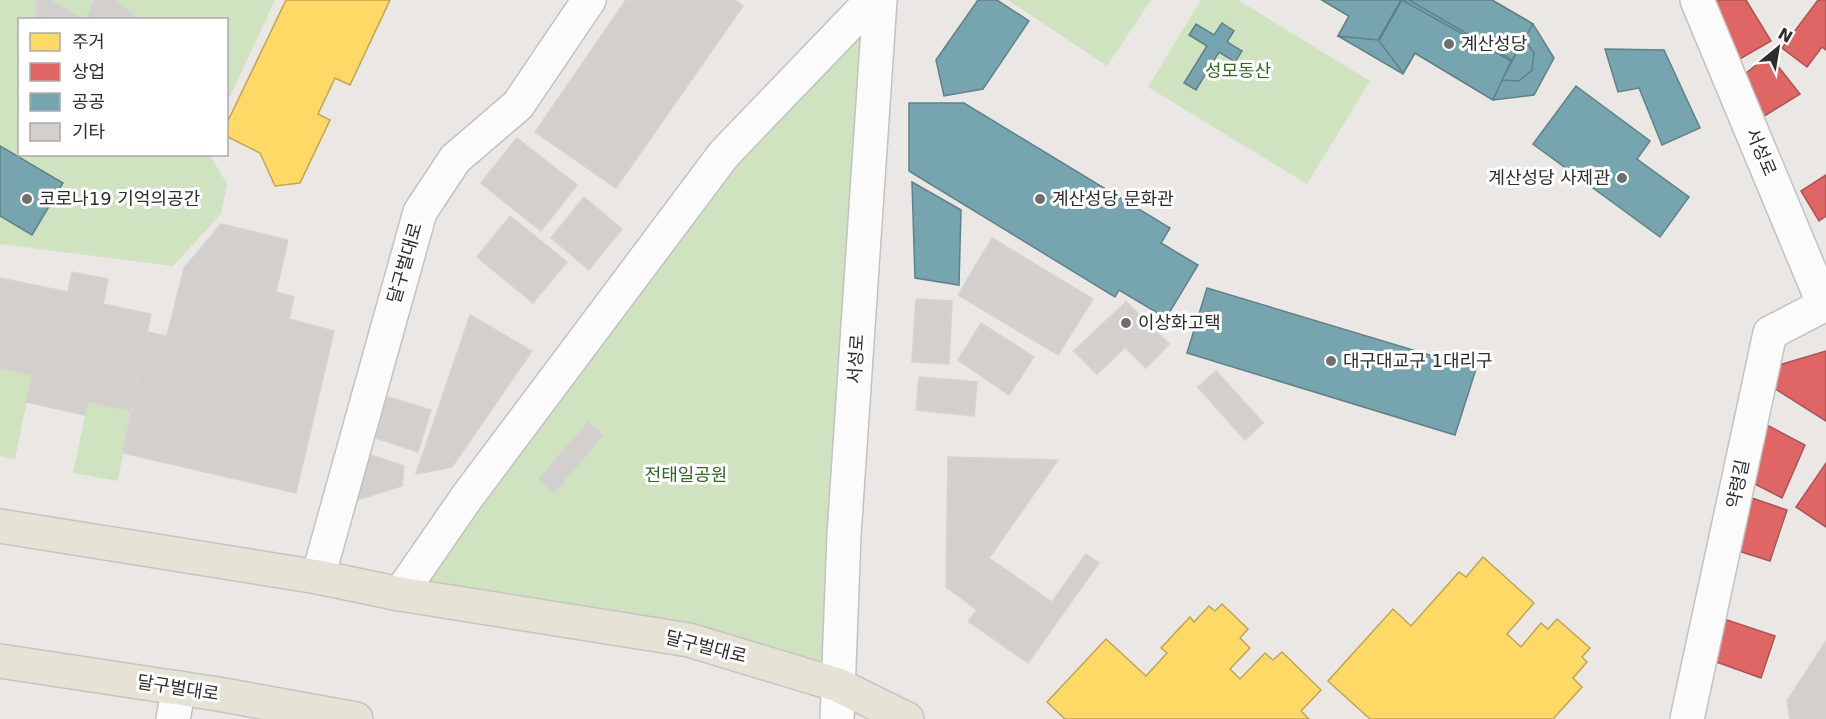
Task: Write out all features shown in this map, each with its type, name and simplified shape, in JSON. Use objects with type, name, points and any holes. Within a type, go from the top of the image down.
[{"type":"main road","name":"달구벌대로","points":[[0,526],[689,640],[838,685],[907,719]]},
{"type":"main road","name":"달구벌대로","points":[[0,661],[176,704],[356,719]]},
{"type":"street","name":"달구벌대로","points":[[318,577],[420,212],[455,159],[518,105],[589,0]]},
{"type":"street","points":[[400,594],[467,497],[724,154],[872,0]]},
{"type":"street","name":"서성로","points":[[837,719],[844,535],[880,0]]},
{"type":"street","name":"서성로","points":[[1697,0],[1825,304]]},
{"type":"street","name":"약령길","points":[[1698,711],[1770,333],[1825,304]]},
{"type":"green space","points":[[0,0],[275,0],[228,101],[228,18],[18,18],[18,156],[211,156],[227,184],[221,214],[173,266],[0,244]]},
{"type":"green space","name":"전태일공원","points":[[872,0],[838,685],[400,594],[521,425]]},
{"type":"green space","points":[[1008,0],[1151,0],[1107,66]]},
{"type":"green space","name":"성모동산","points":[[1201,0],[1238,0],[1370,81],[1307,184],[1148,87]]},
{"type":"green space","points":[[0,368],[32,375],[15,459],[0,456]]},
{"type":"green space","points":[[88,402],[131,411],[118,481],[73,473]]},
{"type":"building: 주거","points":[[286,0],[390,0],[350,85],[335,78],[318,114],[330,120],[300,183],[275,186],[260,153],[228,137],[228,121]]},
{"type":"building: 주거","points":[[1483,557],[1534,603],[1507,634],[1521,647],[1541,623],[1548,629],[1557,619],[1590,648],[1582,657],[1587,662],[1573,678],[1582,687],[1553,719],[1370,719],[1328,681],[1393,609],[1411,626],[1459,572],[1466,577]]},
{"type":"building: 주거","points":[[1222,604],[1248,629],[1240,638],[1250,648],[1230,669],[1240,679],[1265,653],[1273,660],[1282,652],[1321,690],[1301,711],[1309,719],[1065,719],[1047,702],[1106,639],[1146,676],[1167,653],[1161,648],[1190,617],[1194,622],[1209,606],[1215,611]]},
{"type":"building: 상업","points":[[1712,0],[1746,0],[1771,41],[1733,63]]},
{"type":"building: 상업","points":[[1818,0],[1826,0],[1826,50],[1822,47],[1807,67],[1782,48]]},
{"type":"building: 상업","points":[[1769,55],[1800,94],[1758,120],[1741,77]]},
{"type":"building: 상업","points":[[1826,175],[1826,216],[1819,221],[1801,191]]},
{"type":"building: 상업","points":[[1826,351],[1826,421],[1766,383],[1776,366]]},
{"type":"building: 상업","points":[[1763,423],[1805,445],[1782,498],[1751,482]]},
{"type":"building: 상업","points":[[1826,463],[1826,527],[1796,507]]},
{"type":"building: 상업","points":[[1749,497],[1787,510],[1770,561],[1732,549]]},
{"type":"building: 상업","points":[[1721,618],[1775,636],[1761,678],[1708,659]]},
{"type":"building: 공공","points":[[978,0],[997,0],[1029,21],[983,89],[944,96],[936,60]]},
{"type":"building: 공공","name":"계산성당","points":[[1322,0],[1492,0],[1533,24],[1554,58],[1534,95],[1493,100],[1415,53],[1403,74],[1338,36],[1349,16]]},
{"type":"building: 공공","points":[[1322,0],[1401,0],[1378,40],[1338,36],[1349,16]]},
{"type":"building: 공공","points":[[1402,0],[1511,61],[1493,100],[1415,53],[1403,73],[1379,41]]},
{"type":"building: 공공","points":[[1409,0],[1492,0],[1533,24],[1512,60]]},
{"type":"building: 공공","points":[[1222,23],[1234,31],[1227,42],[1242,51],[1235,62],[1219,52],[1196,90],[1184,83],[1207,46],[1189,35],[1196,24],[1214,35]]},
{"type":"building: 공공","points":[[1524,39],[1534,53],[1532,70],[1519,81],[1502,80]]},
{"type":"building: 공공","points":[[1605,49],[1664,50],[1700,128],[1662,145],[1639,88],[1618,92]]},
{"type":"building: 공공","name":"계산성당 사제관","points":[[1576,86],[1650,141],[1637,159],[1689,197],[1660,237],[1533,144]]},
{"type":"building: 공공","name":"계산성당 문화관","points":[[909,103],[964,103],[1170,228],[1161,243],[1198,265],[1166,318],[1119,290],[1115,297],[909,171]]},
{"type":"building: 공공","name":"코로나19 기억의공간","points":[[0,146],[63,183],[32,235],[0,216]]},
{"type":"building: 공공","points":[[912,182],[961,210],[959,285],[915,278]]},
{"type":"building: 공공","name":"대구대교구 1대리구","points":[[1207,288],[1476,369],[1455,435],[1187,353]]},
{"type":"building: 기타","points":[[37,0],[51,0],[81,18],[36,18]]},
{"type":"building: 기타","points":[[94,0],[115,0],[138,18],[87,18]]},
{"type":"building: 기타","points":[[626,0],[735,0],[743,6],[616,188],[535,132]]},
{"type":"building: 기타","points":[[517,138],[577,185],[541,231],[481,183]]},
{"type":"building: 기타","points":[[584,197],[622,229],[589,270],[551,238]]},
{"type":"building: 기타","points":[[510,216],[567,262],[533,303],[477,257]]},
{"type":"building: 기타","points":[[221,224],[288,240],[276,292],[294,297],[289,319],[334,331],[296,493],[123,453],[147,332],[167,336],[184,268]]},
{"type":"building: 기타","points":[[992,238],[1093,299],[1058,355],[958,295]]},
{"type":"building: 기타","points":[[72,272],[108,279],[103,304],[151,314],[131,411],[88,402],[85,415],[26,402],[32,375],[0,368],[0,278],[68,292]]},
{"type":"building: 기타","points":[[916,299],[952,301],[949,364],[912,362]]},
{"type":"building: 기타","name":"이상화고택","points":[[1126,302],[1169,344],[1146,368],[1125,347],[1097,374],[1074,351]]},
{"type":"building: 기타","points":[[1126,302],[1125,324],[1092,356],[1074,351]]},
{"type":"building: 기타","points":[[1126,302],[1169,344],[1152,349],[1125,324]]},
{"type":"building: 기타","points":[[470,315],[532,351],[452,467],[416,474]]},
{"type":"building: 기타","points":[[981,323],[1034,357],[1009,395],[958,360]]},
{"type":"building: 기타","points":[[1125,324],[1125,347],[1097,374],[1092,356]]},
{"type":"building: 기타","points":[[1125,324],[1152,349],[1146,368],[1125,347]]},
{"type":"building: 기타","points":[[1216,371],[1263,423],[1245,440],[1198,387]]},
{"type":"building: 기타","points":[[1216,371],[1263,423],[1249,426],[1212,385]]},
{"type":"building: 기타","points":[[919,377],[977,382],[974,416],[916,410]]},
{"type":"building: 기타","points":[[1212,385],[1249,426],[1245,440],[1198,387]]},
{"type":"building: 기타","points":[[385,396],[431,410],[418,452],[373,437]]},
{"type":"building: 기타","points":[[588,422],[603,435],[554,493],[538,480]]},
{"type":"building: 기타","points":[[362,452],[404,466],[402,486],[351,502]]},
{"type":"building: 기타","points":[[948,457],[1058,460],[989,558],[1052,602],[1086,554],[1099,563],[1028,663],[968,621],[977,610],[946,587]]},
{"type":"building: 기타","points":[[1826,641],[1826,719],[1790,719],[1787,701]]},
{"type":"place","name":"계산성당","points":[[1449,44]]},
{"type":"place","name":"계산성당 사제관","points":[[1622,178]]},
{"type":"place","name":"코로나19 기억의공간","points":[[27,199]]},
{"type":"place","name":"계산성당 문화관","points":[[1040,199]]},
{"type":"place","name":"이상화고택","points":[[1126,323]]},
{"type":"place","name":"대구대교구 1대리구","points":[[1331,361]]}]
